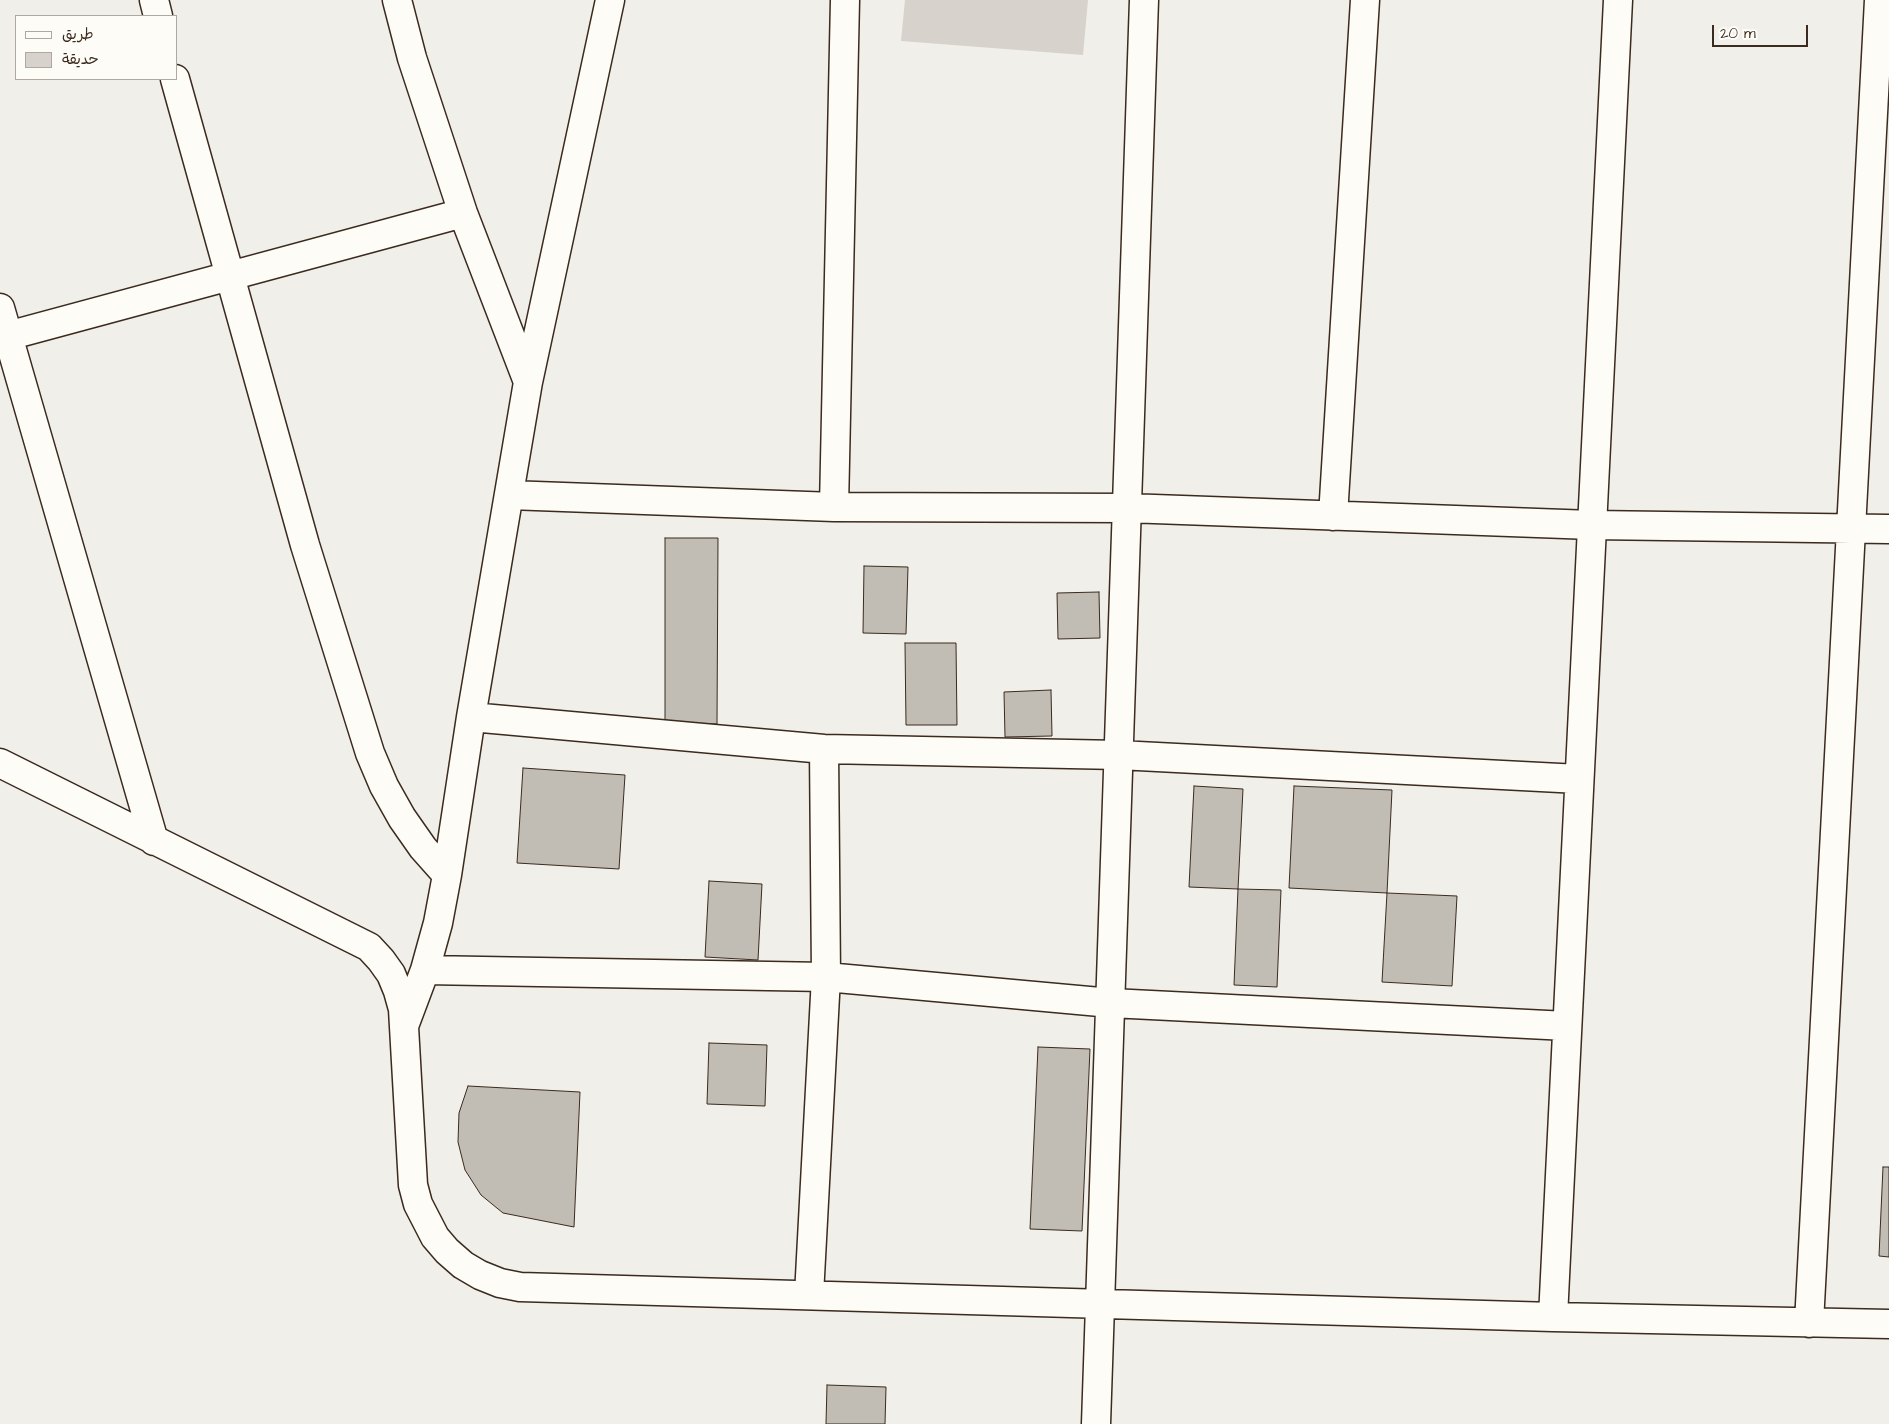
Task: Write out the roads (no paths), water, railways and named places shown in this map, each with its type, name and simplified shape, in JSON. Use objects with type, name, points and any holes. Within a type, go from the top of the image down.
[{"type":"street","points":[[154,0],[158,15]]},
{"type":"street","points":[[396,0],[412,58],[463,213],[528,382]]},
{"type":"street","points":[[404,1027],[425,970],[438,923],[528,382],[610,0]]},
{"type":"street","points":[[834,507],[845,0]]},
{"type":"street","points":[[1096,1424],[1144,0]]},
{"type":"street","points":[[1332,516],[1365,0]]},
{"type":"street","points":[[1553,1316],[1618,0]]},
{"type":"street","points":[[1809,1323],[1879,0]]},
{"type":"street","points":[[175,80],[304,545],[370,753],[384,786],[402,818],[423,848],[447,875]]},
{"type":"street","points":[[4,337],[463,213]]},
{"type":"street","points":[[0,308],[4,337],[154,841]]},
{"type":"street","points":[[509,494],[834,507],[1128,508],[1592,525],[1889,529]]},
{"type":"street","points":[[472,717],[824,749],[1119,755],[1579,779]]},
{"type":"street","points":[[810,1295],[826,976],[824,749]]},
{"type":"street","points":[[0,763],[369,947],[381,960],[395,982],[403,1008],[413,1185],[418,1204],[435,1237],[447,1252],[463,1265],[480,1275],[500,1283],[520,1287],[1889,1324]]},
{"type":"street","points":[[425,970],[826,976],[1111,1003],[1567,1026]]}]
